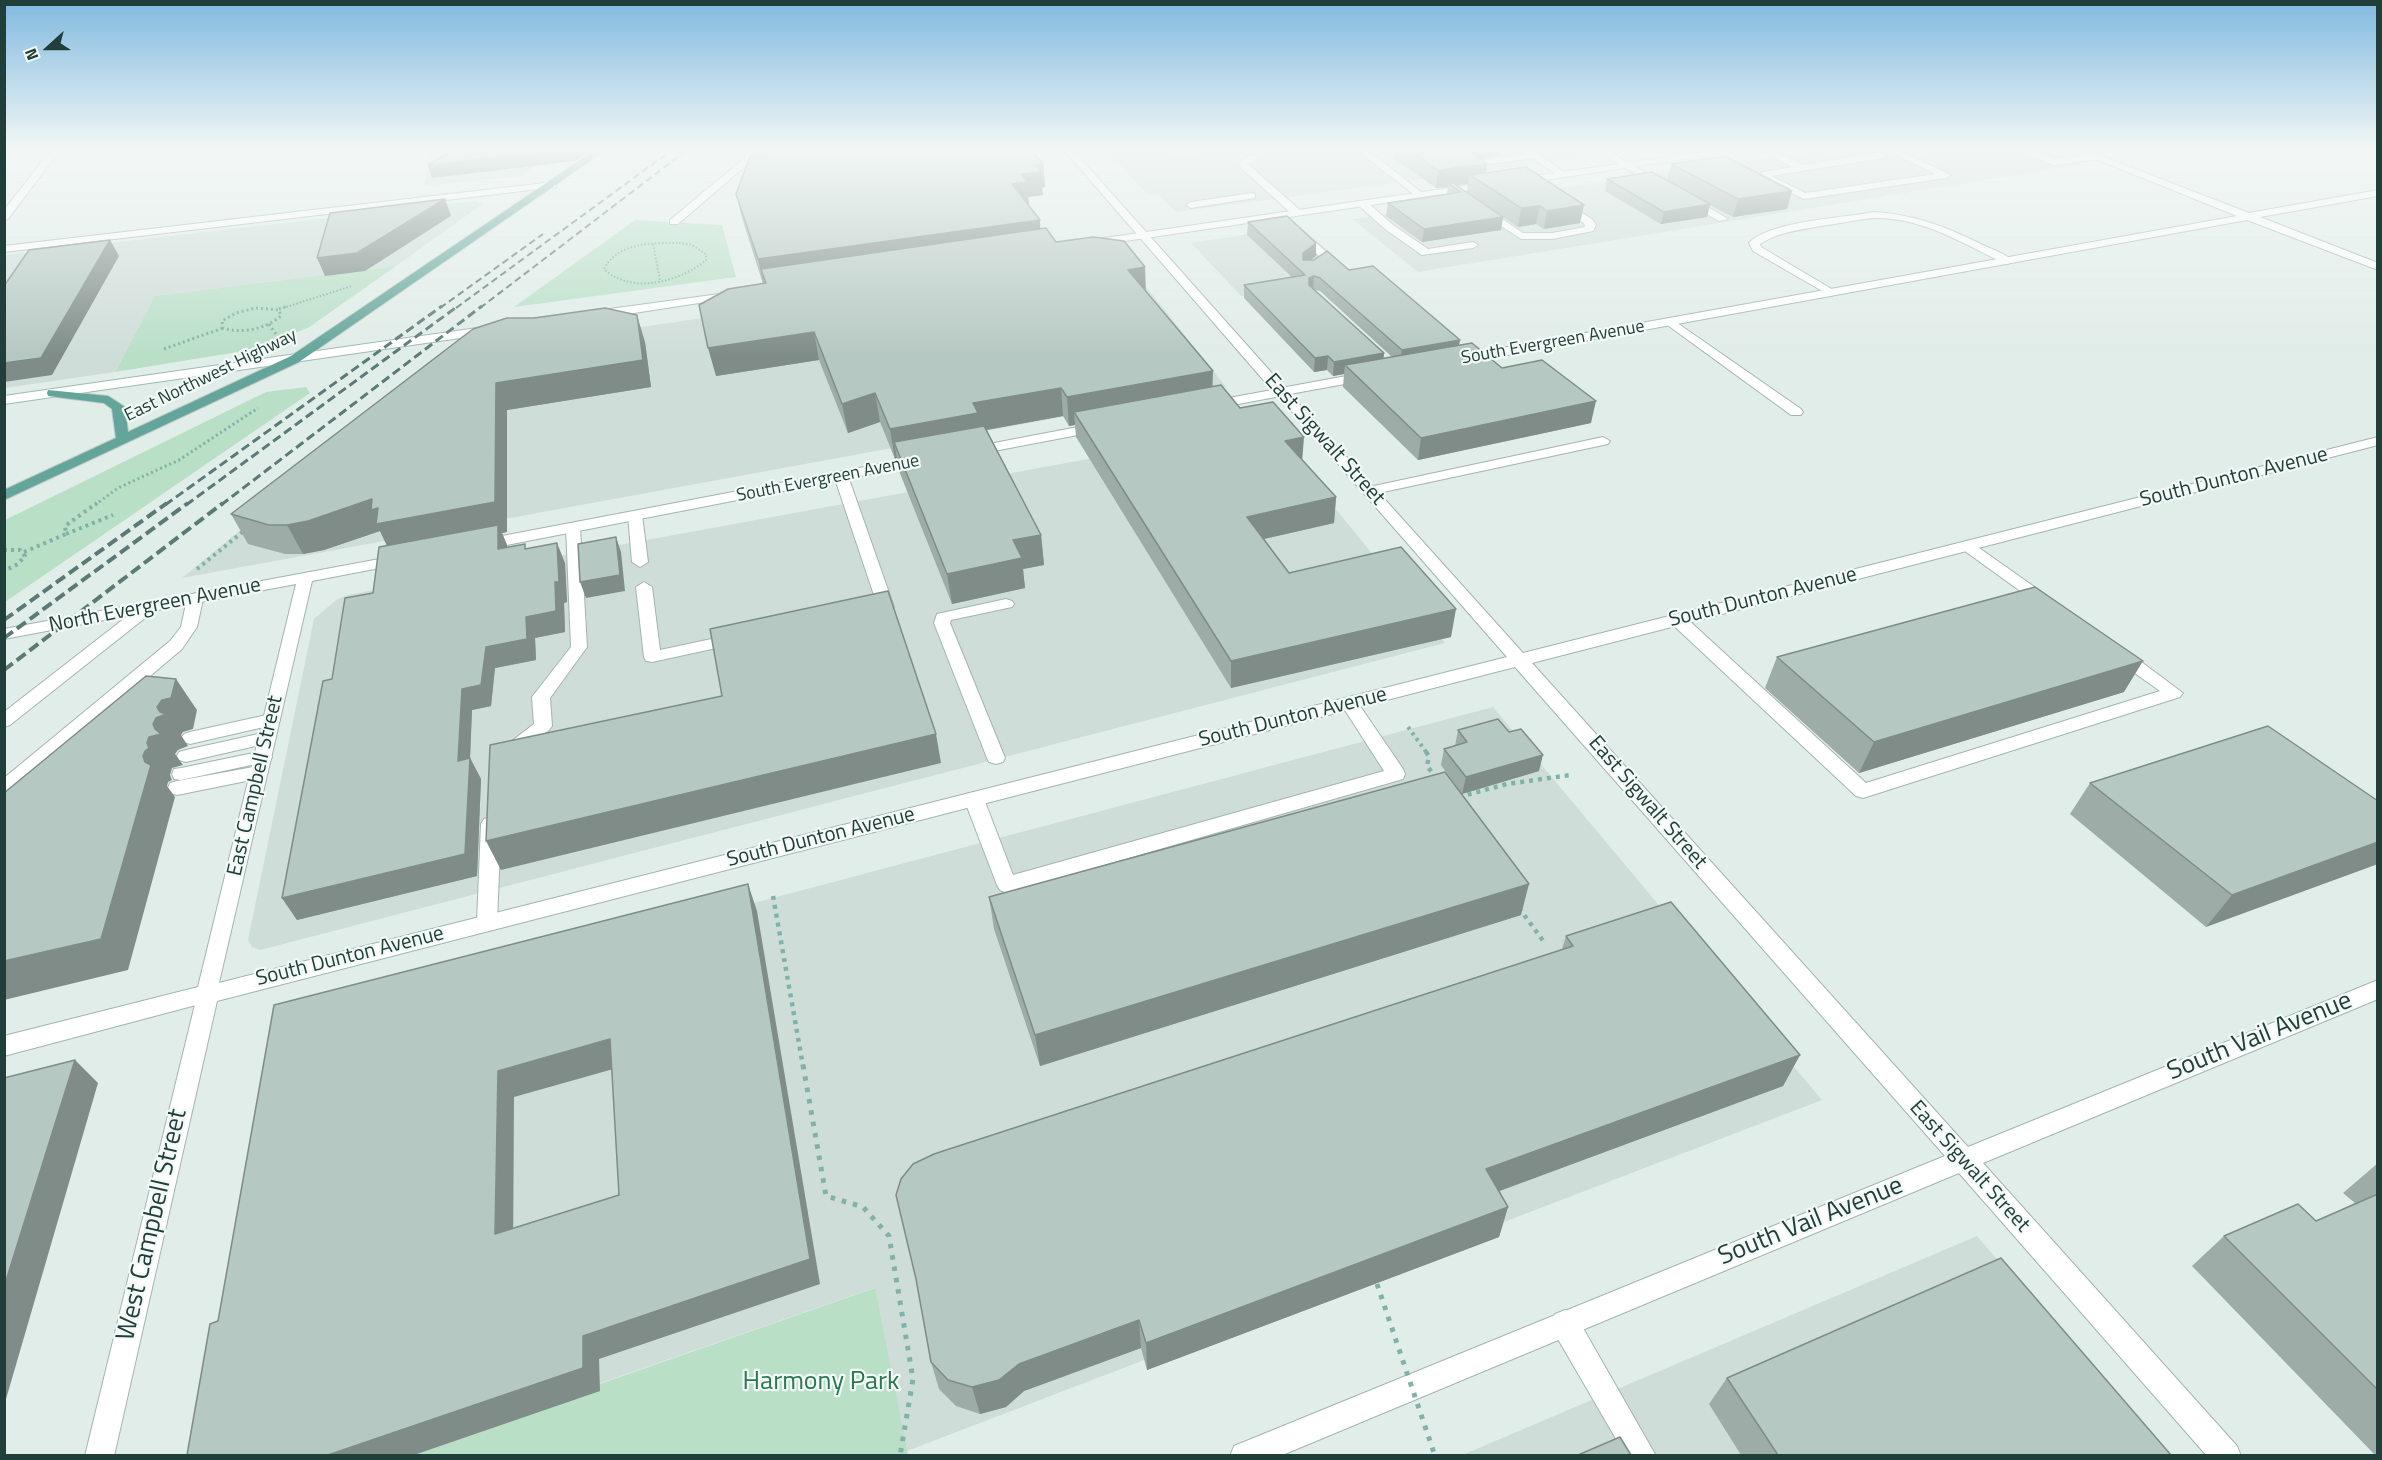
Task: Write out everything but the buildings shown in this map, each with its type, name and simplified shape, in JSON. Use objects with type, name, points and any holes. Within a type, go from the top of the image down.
[{"type":"main road","name":"East Northwest Highway","points":[[4,496],[296,359],[504,218]]},
{"type":"main road","points":[[53,393],[108,400],[118,407],[123,441]]},
{"type":"street","points":[[4,249],[269,218]]},
{"type":"street","points":[[674,222],[679,218]]},
{"type":"street","name":"East Sigwalt Street","points":[[1128,218],[1962,1160],[2227,1455]]},
{"type":"street","points":[[1084,244],[1259,218]]},
{"type":"street","points":[[1284,218],[1326,256],[1308,270]]},
{"type":"street","points":[[1379,218],[1426,253],[1473,245]]},
{"type":"street","points":[[1495,218],[1521,236],[1552,236],[1589,229],[1591,225],[1584,218]]},
{"type":"street","points":[[1831,292],[1757,249],[1754,243],[1761,238],[1791,230],[1857,218]]},
{"type":"street","points":[[1905,218],[1921,221],[2008,261]]},
{"type":"street","name":"South Evergreen Avenue","points":[[1454,361],[2243,218]]},
{"type":"street","points":[[2252,218],[2378,267]]},
{"type":"street","points":[[583,317],[746,293]]},
{"type":"street","points":[[1670,322],[1796,412]]},
{"type":"street","points":[[4,400],[501,329]]},
{"type":"street","points":[[1197,408],[1386,373]]},
{"type":"street","points":[[964,452],[1114,424]]},
{"type":"street","points":[[1369,491],[1603,441]]},
{"type":"street","name":"South Dunton Avenue","points":[[4,1046],[2378,441]]},
{"type":"street","name":"South Evergreen Avenue","points":[[469,547],[941,457]]},
{"type":"street","points":[[841,476],[886,607],[863,612]]},
{"type":"street","points":[[634,515],[640,562]]},
{"type":"street","points":[[493,764],[543,726],[541,698],[579,647],[573,527]]},
{"type":"street","points":[[1967,546],[2061,613]]},
{"type":"street","points":[[305,578],[411,558]]},
{"type":"street","name":"North Evergreen Avenue","points":[[4,634],[305,578]]},
{"type":"street","name":"East Campbell Street","points":[[207,994],[305,578]]},
{"type":"street","points":[[644,587],[652,657],[745,637]]},
{"type":"street","points":[[4,789],[176,645],[189,627],[195,599]]},
{"type":"street","points":[[996,758],[942,623],[944,617],[956,613],[1006,604]]},
{"type":"street","points":[[4,721],[148,607]]},
{"type":"street","points":[[1678,620],[1863,791],[2174,693],[2108,646]]},
{"type":"street","points":[[974,799],[1006,885],[1396,774],[1350,704]]},
{"type":"street","points":[[261,764],[183,764],[269,729]]},
{"type":"street","points":[[487,922],[492,800]]},
{"type":"street","name":"South Vail Avenue","points":[[1244,1455],[2378,989]]},
{"type":"street","name":"West Campbell Street","points":[[99,1455],[207,994]]},
{"type":"street","points":[[1564,1324],[1642,1455]]},
{"type":"path","points":[[653,244],[661,281]]},
{"type":"path","points":[[653,244],[692,245],[706,254],[706,260],[690,273],[661,281],[628,282],[608,275],[604,269],[606,263],[618,254],[653,244]]},
{"type":"path","points":[[223,328],[222,321],[236,313],[265,307],[279,310],[357,284]]},
{"type":"path","points":[[157,351],[223,328],[243,330],[269,324],[281,316],[279,310]]},
{"type":"path","points":[[269,324],[279,338]]},
{"type":"path","points":[[66,534],[65,526],[118,488],[178,460],[262,405]]},
{"type":"path","points":[[4,550],[24,552],[113,515]]},
{"type":"path","points":[[193,573],[245,530]]},
{"type":"path","points":[[4,571],[22,560],[24,552]]},
{"type":"path","points":[[1408,727],[1429,756],[1427,766],[1436,779],[1443,781]]},
{"type":"path","points":[[1451,800],[1507,784],[1571,775]]},
{"type":"path","points":[[1455,791],[1460,797]]},
{"type":"path","points":[[773,896],[826,1196],[863,1207],[889,1236],[913,1379],[900,1455]]},
{"type":"path","points":[[1517,904],[1544,942]]},
{"type":"path","points":[[1377,1284],[1435,1455]]},
{"type":"shaded area","points":[[326,218],[463,218],[396,266],[155,296],[115,372],[5,388],[5,255]]},
{"type":"shaded area","points":[[1358,218],[1750,218],[1418,272],[1352,219]]},
{"type":"shaded area","points":[[1300,226],[1358,277],[1241,296],[1191,243]]},
{"type":"shaded area","points":[[1100,259],[1128,264],[1226,387],[182,578],[453,355]]},
{"type":"shaded area","points":[[1268,426],[1445,643],[260,950],[252,947],[248,940],[314,619],[336,600],[347,595]]},
{"type":"shaded area","points":[[1493,707],[1822,1100],[907,1451],[874,1288],[393,1455],[203,1456],[275,1030]]},
{"type":"shaded area","points":[[1977,1236],[2166,1455],[1460,1456]]},
{"type":"green space","points":[[635,220],[722,225],[736,277],[514,307]]},
{"type":"green space","points":[[396,266],[308,328],[244,351],[115,372],[155,296]]},
{"type":"green space","points":[[306,387],[310,393],[5,602],[5,520],[266,392]]},
{"type":"green space","name":"Harmony Park","points":[[875,1288],[908,1455],[393,1456]]},
{"type":"railway","points":[[456,308],[579,218]]},
{"type":"railway","points":[[480,308],[598,218]]},
{"type":"railway","points":[[440,308],[543,234]]},
{"type":"railway","points":[[165,505],[442,306]]},
{"type":"railway","points":[[186,505],[458,306]]},
{"type":"railway","points":[[221,505],[482,306]]},
{"type":"railway","points":[[4,620],[167,503]]},
{"type":"railway","points":[[4,638],[188,503]]},
{"type":"railway","points":[[4,670],[223,503]]}]
